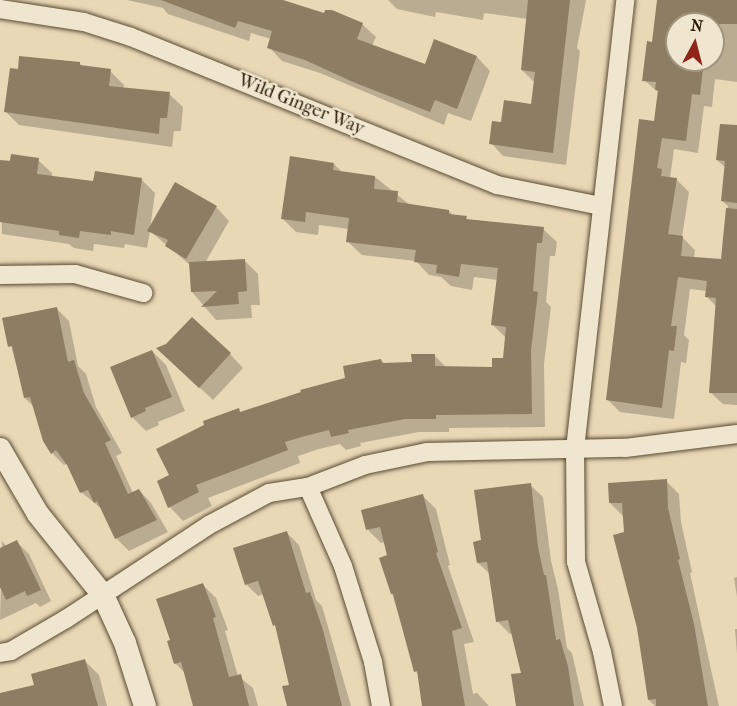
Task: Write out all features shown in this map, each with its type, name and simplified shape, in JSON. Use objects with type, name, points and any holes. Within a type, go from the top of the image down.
[{"type":"street","points":[[613,706],[603,652],[576,562],[574,449],[625,0]]},
{"type":"street","name":"Wild Ginger Way","points":[[0,9],[84,22],[131,37],[497,185],[601,206]]},
{"type":"street","points":[[0,275],[75,274],[143,293]]},
{"type":"street","points":[[0,653],[11,651],[103,595],[209,525],[269,493],[308,487],[365,465],[427,452],[625,448],[737,434]]},
{"type":"street","points":[[0,449],[33,507],[103,595],[125,643],[145,706]]},
{"type":"street","points":[[308,487],[343,566],[373,662],[381,706]]},
{"type":"building","points":[[161,0],[283,0],[324,13],[325,10],[332,10],[363,23],[357,39],[425,64],[434,39],[477,56],[457,109],[435,100],[430,112],[353,82],[305,60],[267,48],[272,31],[238,21],[235,28]]},
{"type":"building","points":[[528,0],[570,0],[553,153],[489,144],[492,121],[501,122],[504,100],[531,104],[535,72],[521,70]]},
{"type":"building","points":[[657,0],[737,0],[737,24],[725,24],[725,12],[665,12],[665,72],[703,72],[700,95],[692,94],[686,141],[662,138],[657,168],[662,169],[661,176],[677,178],[668,234],[683,236],[681,256],[721,259],[726,208],[737,209],[737,393],[709,393],[716,298],[705,297],[707,281],[678,277],[671,326],[677,326],[674,351],[669,350],[662,408],[606,400],[639,119],[654,121],[658,90],[655,90],[656,82],[642,81],[647,41],[652,42]]},
{"type":"building","points":[[19,56],[80,62],[80,65],[111,69],[109,86],[170,92],[167,118],[160,118],[159,134],[4,112],[10,68],[18,69]]},
{"type":"building","points":[[720,124],[737,125],[737,203],[721,201],[725,161],[716,160]]},
{"type":"building","points":[[11,154],[39,158],[37,174],[93,181],[95,171],[142,178],[134,235],[111,231],[111,235],[80,231],[79,238],[59,235],[59,231],[0,222],[0,160],[10,161]]},
{"type":"building","points":[[290,156],[334,163],[333,170],[375,176],[374,189],[398,191],[397,202],[449,210],[449,214],[467,216],[466,219],[544,227],[542,243],[537,243],[533,291],[538,292],[531,350],[532,414],[436,415],[436,419],[405,419],[348,430],[349,433],[331,437],[329,430],[305,436],[285,442],[288,450],[196,485],[199,492],[168,508],[157,481],[169,475],[156,449],[204,425],[203,421],[239,408],[240,412],[301,392],[300,390],[345,378],[343,366],[381,359],[382,363],[412,362],[411,354],[435,354],[435,366],[492,367],[492,358],[503,358],[506,327],[491,325],[498,268],[461,264],[459,277],[436,273],[437,265],[414,262],[416,250],[346,242],[349,218],[306,212],[305,222],[281,219]]},
{"type":"building","points":[[175,182],[217,206],[186,259],[165,246],[168,240],[147,231]]},
{"type":"building","points":[[245,259],[247,291],[238,292],[239,304],[201,307],[217,291],[191,292],[189,262]]},
{"type":"building","points":[[57,307],[68,362],[74,360],[84,393],[111,440],[105,443],[128,494],[139,489],[157,520],[115,539],[97,501],[94,503],[88,490],[80,493],[67,465],[56,450],[51,454],[43,441],[30,397],[24,398],[12,346],[8,347],[2,318]]},
{"type":"building","points":[[192,317],[231,353],[199,388],[156,348],[166,344]]},
{"type":"building","points":[[152,350],[172,397],[145,408],[146,411],[131,418],[110,367]]},
{"type":"building","points":[[667,479],[668,508],[694,624],[708,706],[656,706],[656,699],[648,700],[637,628],[613,535],[624,532],[622,503],[609,503],[608,483]]},
{"type":"building","points":[[531,483],[538,547],[544,575],[546,575],[556,640],[560,639],[568,666],[574,706],[516,706],[511,674],[521,673],[508,620],[496,622],[487,562],[477,563],[473,542],[481,540],[474,490]]},
{"type":"building","points":[[423,494],[438,552],[436,553],[462,628],[452,631],[465,706],[422,706],[417,671],[414,672],[393,594],[391,594],[379,558],[387,555],[380,527],[366,530],[361,510]]},
{"type":"building","points":[[287,531],[306,593],[310,592],[323,630],[342,706],[287,706],[282,686],[289,685],[275,625],[273,626],[258,581],[245,585],[233,548]]},
{"type":"building","points":[[17,540],[41,590],[27,596],[25,591],[6,600],[0,587],[0,548]]},
{"type":"building","points":[[203,583],[216,617],[213,618],[229,677],[241,674],[249,706],[193,706],[181,662],[174,664],[167,641],[170,640],[156,599]]},
{"type":"building","points":[[85,659],[98,706],[0,706],[0,693],[34,685],[31,674]]}]
